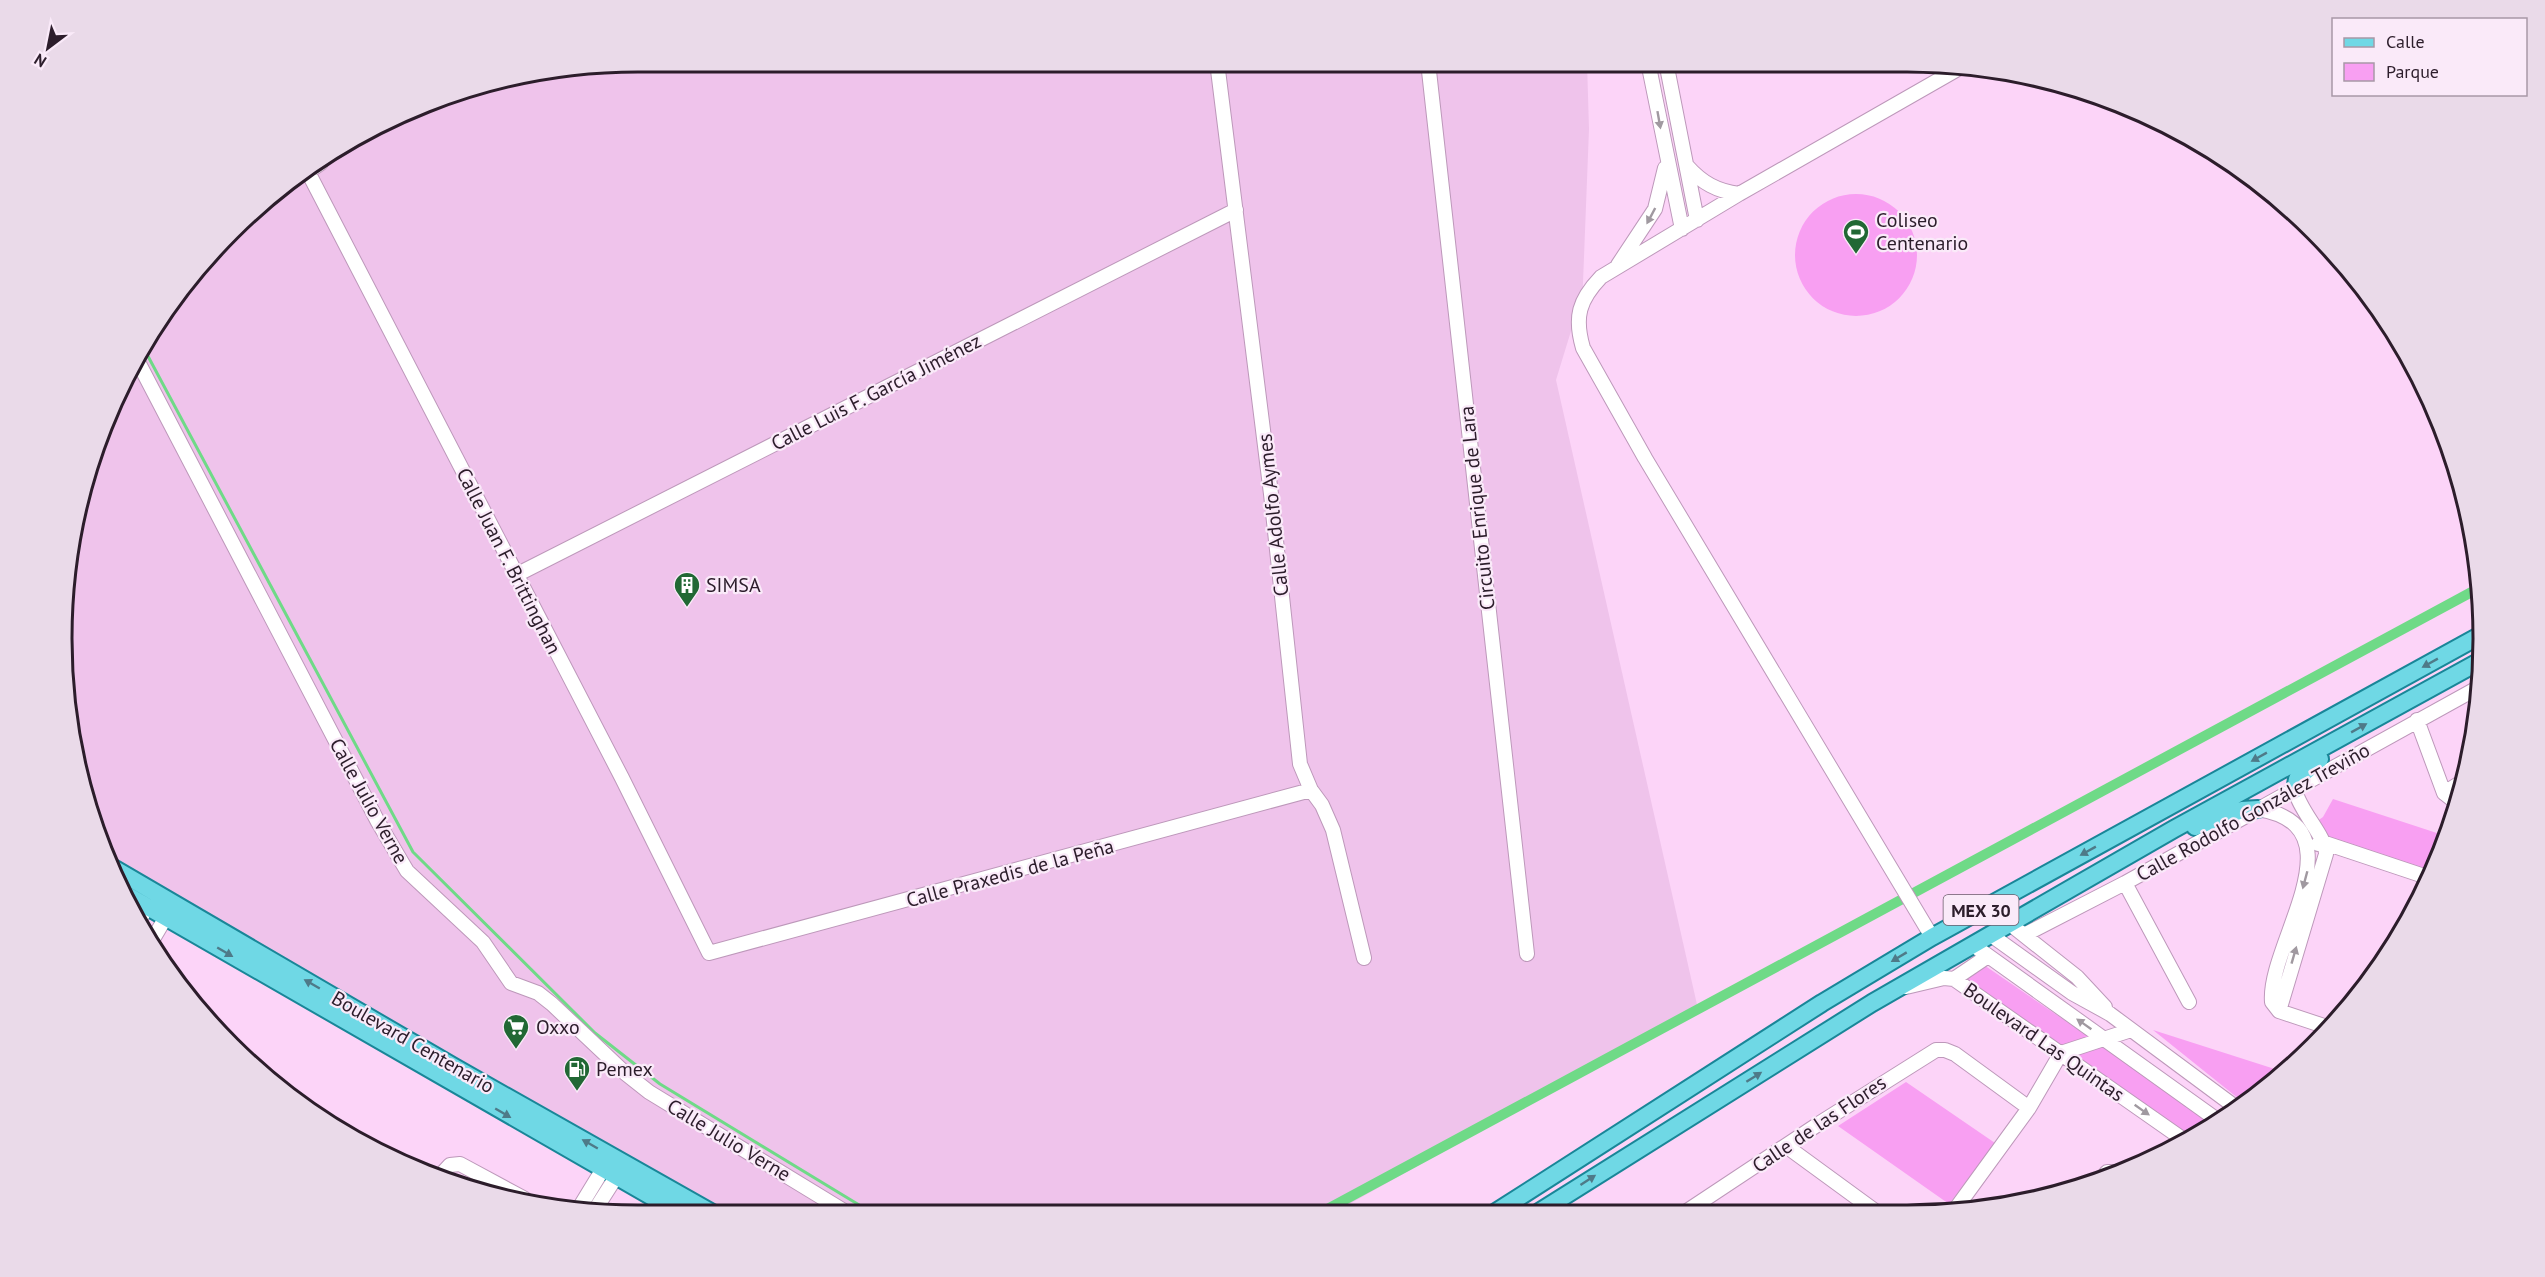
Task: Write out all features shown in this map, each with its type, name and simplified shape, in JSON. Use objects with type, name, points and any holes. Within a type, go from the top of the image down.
[{"type":"main road","name":"MEX 30","points":[[1507,1205],[1822,1003],[1932,937],[2473,639]]},
{"type":"main road","name":"MEX 30","points":[[1551,1205],[1895,990],[2174,829],[2472,665]]},
{"type":"main road","points":[[2295,790],[2297,779],[2321,758],[2333,742]]},
{"type":"main road","points":[[2174,829],[2191,829],[2242,810],[2259,809]]},
{"type":"main road","name":"Boulevard Centenario","points":[[123,874],[225,932],[264,965],[609,1173],[616,1167],[683,1205]]},
{"type":"main road","points":[[143,913],[160,905],[212,933],[225,932]]},
{"type":"main road","name":"Boulevard Centenario","points":[[143,913],[166,917],[264,965],[683,1205]]},
{"type":"main road","points":[[1554,1205],[1567,1195]]},
{"type":"street","name":"Calle Adolfo Aymes","points":[[1218,72],[1271,494],[1300,764],[1333,830],[1364,958]]},
{"type":"street","name":"Circuito Enrique de Lara","points":[[1429,72],[1527,954]]},
{"type":"street","points":[[1650,72],[1666,160],[1682,229]]},
{"type":"street","points":[[1668,72],[1697,220]]},
{"type":"street","points":[[1932,937],[1645,458],[1583,348],[1578,329],[1580,310],[1587,291],[1601,277],[1739,194],[1950,74]]},
{"type":"street","points":[[1616,268],[1655,209],[1662,189],[1666,160]]},
{"type":"street","points":[[1686,165],[1694,174],[1715,188],[1739,194]]},
{"type":"street","name":"Calle Juan F. Brittinghan","points":[[310,177],[622,778],[709,954]]},
{"type":"street","name":"Calle Luis F. García Jiménez","points":[[516,575],[1236,210]]},
{"type":"street","name":"Calle Julio Verne","points":[[141,368],[378,822],[408,871],[483,942],[512,983],[538,993],[552,1004],[625,1073],[649,1092],[834,1205]]},
{"type":"street","name":"Calle Rodolfo González Treviño","points":[[2025,935],[2126,883],[2470,692]]},
{"type":"street","points":[[2417,720],[2444,793],[2450,798]]},
{"type":"street","points":[[2444,793],[2453,787]]},
{"type":"street","name":"Calle Praxedis de la Peña","points":[[709,954],[1311,790]]},
{"type":"street","points":[[2279,1011],[2307,912],[2324,865],[2325,843],[2298,801],[2295,790]]},
{"type":"street","points":[[2259,809],[2283,815],[2292,822],[2308,845],[2308,870],[2273,978],[2272,1002],[2279,1011],[2320,1025]]},
{"type":"street","points":[[2308,845],[2325,843],[2421,875]]},
{"type":"street","points":[[2126,883],[2189,1002]]},
{"type":"street","points":[[156,934],[166,917]]},
{"type":"street","points":[[2010,924],[2064,966],[2110,1014]]},
{"type":"street","points":[[1991,935],[2054,981],[2110,1014],[2231,1103]]},
{"type":"street","name":"Boulevard Las Quintas","points":[[1973,945],[2209,1117]]},
{"type":"street","points":[[2032,965],[2042,950]]},
{"type":"street","points":[[1954,979],[1988,956]]},
{"type":"street","points":[[2054,981],[2064,966]]},
{"type":"street","name":"Boulevard Las Quintas","points":[[1895,990],[1944,978],[1954,979],[2178,1136]]},
{"type":"street","points":[[1960,1202],[2029,1108],[2061,1053],[2131,1030]]},
{"type":"street","name":"Calle de las Flores","points":[[1704,1205],[1786,1146],[1924,1055],[1945,1050],[1955,1054],[2029,1108]]},
{"type":"street","points":[[1786,1146],[1867,1205]]},
{"type":"street","points":[[445,1171],[450,1165],[460,1164],[507,1189]]},
{"type":"street","points":[[585,1202],[609,1173]]},
{"type":"street","points":[[597,1204],[609,1173]]},
{"type":"shaded area","points":[[638,72],[1587,72],[1589,129],[1582,308],[1571,331],[1556,380],[1698,1009],[1348,1205],[698,1205],[131,891],[102,821],[83,749],[73,676],[73,601],[83,528],[102,456],[130,388],[167,324],[189,294],[238,238],[265,213],[324,167],[355,148],[388,130],[456,102],[492,91],[565,77]]},
{"type":"green space","name":"Coliseo Centenario","points":[[1856,194],[1880,198],[1899,212],[1913,231],[1917,255],[1913,279],[1899,298],[1880,312],[1856,316],[1832,312],[1813,298],[1799,279],[1795,255],[1799,231],[1813,212],[1832,198]]},
{"type":"green space","points":[[2333,799],[2438,833],[2422,873],[2326,841],[2313,824],[2323,817]]},
{"type":"green space","points":[[1981,963],[2208,1118],[2180,1135],[1961,979]]},
{"type":"green space","points":[[2153,1030],[2274,1069],[2238,1098]]},
{"type":"green space","points":[[1906,1082],[1995,1143],[1948,1204],[1838,1126]]},
{"type":"waterway","points":[[148,356],[413,852],[595,1033],[660,1084],[859,1205]]},
{"type":"waterway","points":[[1335,1205],[2471,592]]},
{"type":"place","name":"Coliseo Centenario","points":[[1856,255]]},
{"type":"place","name":"SIMSA","points":[[687,608]]},
{"type":"place","name":"Oxxo","points":[[516,1050]]},
{"type":"place","name":"Pemex","points":[[577,1092]]}]
